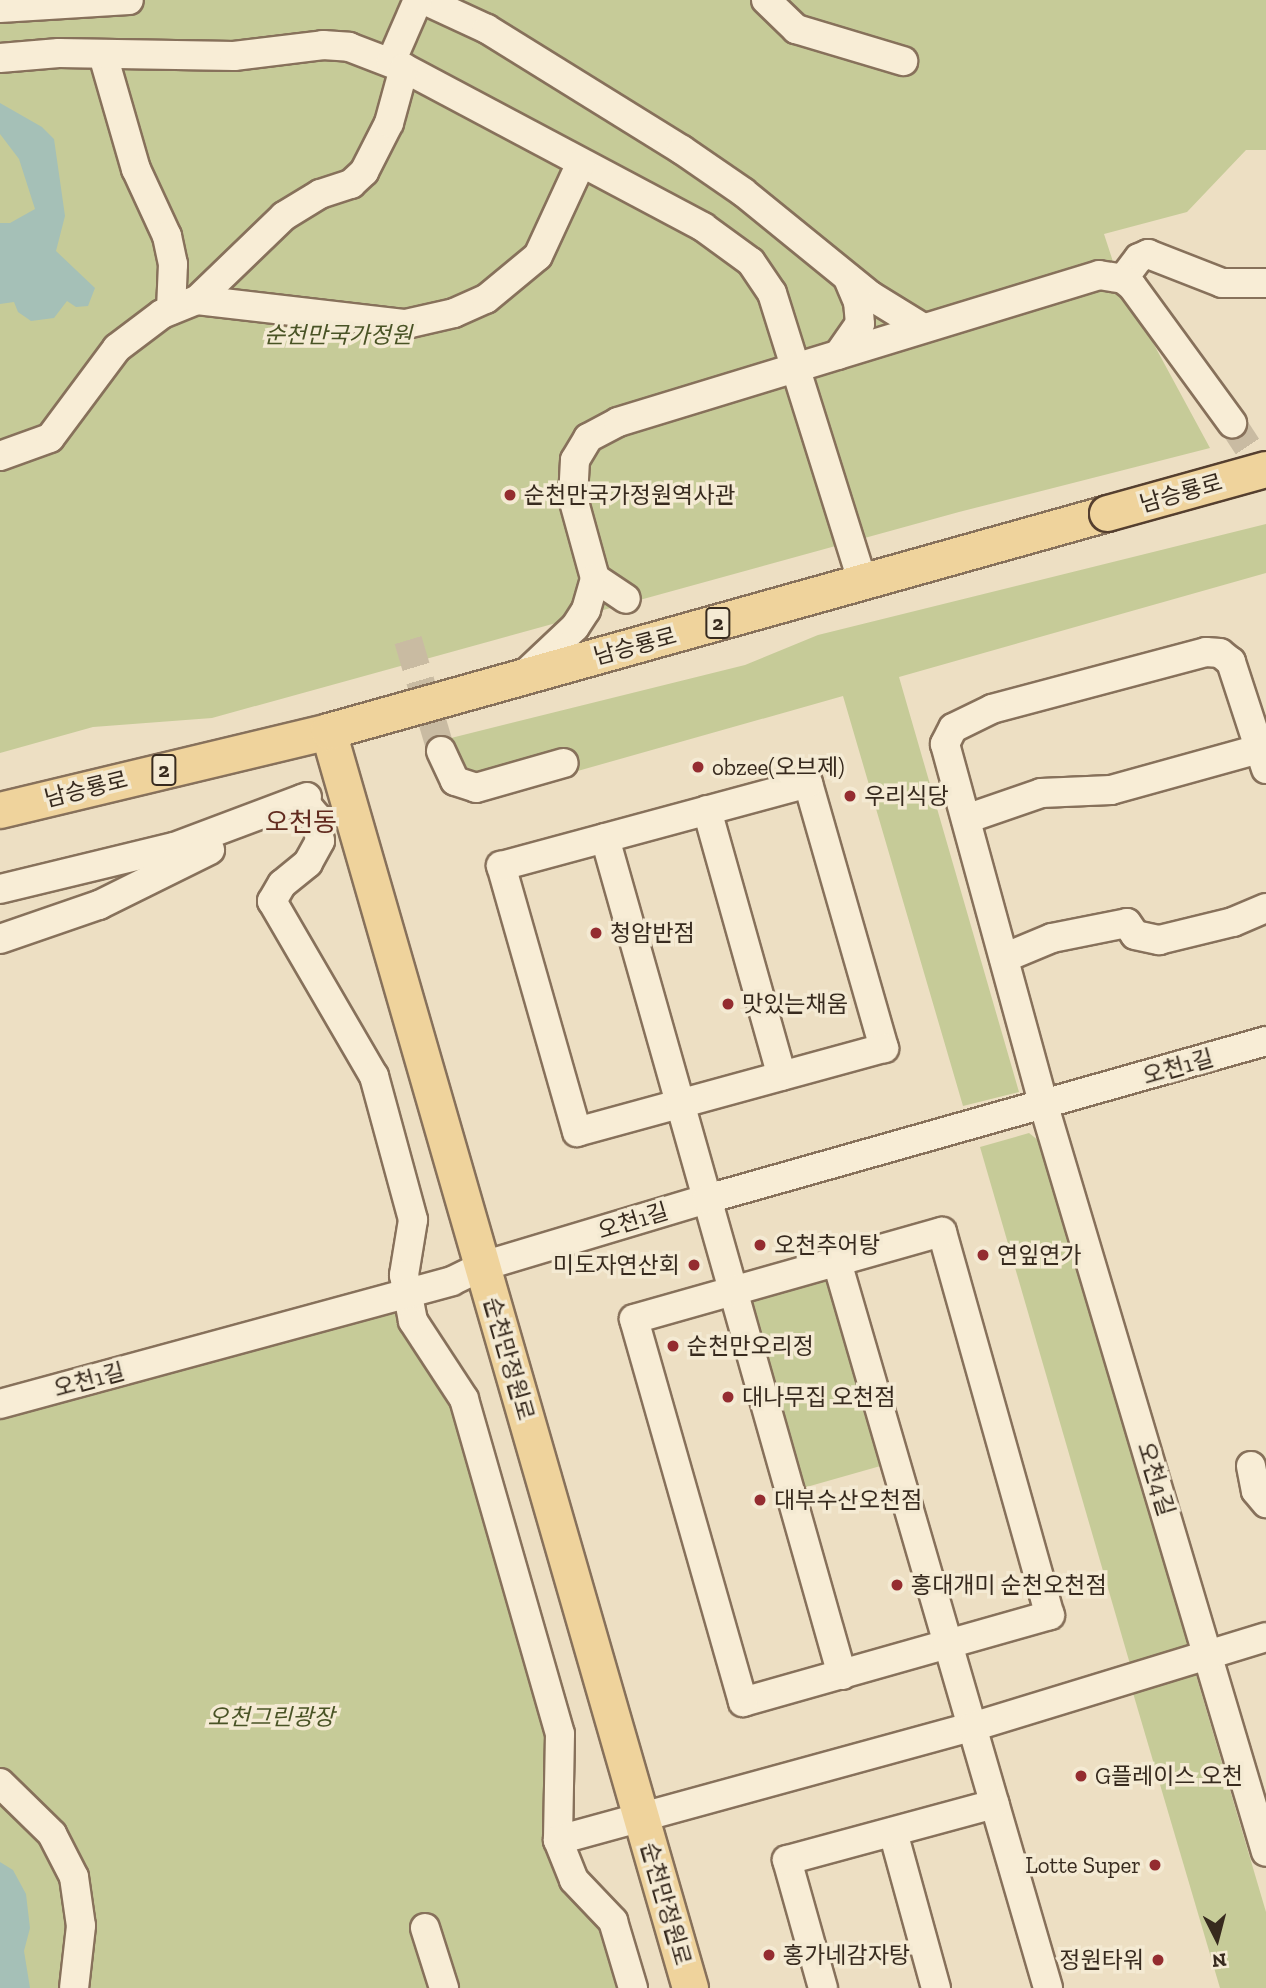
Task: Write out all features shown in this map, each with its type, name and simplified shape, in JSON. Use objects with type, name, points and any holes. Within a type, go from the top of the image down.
[{"type":"main road","name":"남승룡로","points":[[0,810],[328,731],[1266,469]]},
{"type":"main road","name":"순천만정원로","points":[[328,731],[690,1988]]},
{"type":"street","points":[[0,8],[130,0]]},
{"type":"street","points":[[197,300],[285,215],[320,194],[351,184],[364,172],[389,123],[397,65],[418,0]]},
{"type":"street","points":[[424,0],[487,29],[682,150],[743,192],[848,278],[923,328]]},
{"type":"street","points":[[766,0],[796,29],[903,61]]},
{"type":"street","points":[[0,58],[103,55],[233,56],[323,45],[349,47],[397,65],[703,227],[762,274],[797,369],[863,583]]},
{"type":"street","points":[[103,55],[136,169],[167,236],[173,264],[171,310]]},
{"type":"street","points":[[0,456],[50,438],[117,348],[171,310],[197,300],[233,301],[366,323],[406,324],[454,313],[486,299],[538,256],[581,163]]},
{"type":"street","points":[[1123,279],[1139,258],[1148,254],[1222,283],[1266,283]]},
{"type":"street","points":[[523,677],[575,627],[586,610],[595,578],[573,498],[575,460],[588,438],[618,422],[1098,275],[1123,279],[1147,304],[1232,423]]},
{"type":"street","points":[[838,355],[860,324],[858,302],[848,278]]},
{"type":"street","points":[[595,578],[626,599]]},
{"type":"street","name":"오천4길","points":[[1264,755],[1231,662],[1220,653],[1193,653],[992,709],[953,728],[945,744],[1044,1106],[1266,1852]]},
{"type":"street","points":[[441,751],[455,781],[476,788],[564,763]]},
{"type":"street","points":[[966,819],[1041,793],[1111,790],[1264,755]]},
{"type":"street","points":[[808,783],[884,1048],[577,1132],[501,866],[604,838],[808,783]]},
{"type":"street","points":[[0,889],[174,847],[296,801]]},
{"type":"street","points":[[0,939],[99,905],[263,823],[296,801]]},
{"type":"street","points":[[296,801],[316,816],[320,841],[308,863],[282,884],[272,901],[374,1076],[413,1220],[405,1293],[421,1338],[464,1399],[553,1706],[562,1747],[558,1840],[574,1880],[613,1922],[633,1988]]},
{"type":"street","points":[[707,810],[782,1076]]},
{"type":"street","points":[[604,838],[842,1675]]},
{"type":"street","points":[[1004,958],[1052,938],[1127,923],[1135,935],[1159,940],[1233,922],[1266,908]]},
{"type":"street","name":"오천1길","points":[[0,1404],[452,1281],[482,1266],[707,1199],[1044,1106],[1266,1041]]},
{"type":"street","points":[[942,1232],[1050,1615],[743,1702],[634,1319],[838,1262],[942,1232]]},
{"type":"street","points":[[838,1262],[1048,1988]]},
{"type":"street","points":[[1251,1466],[1256,1490],[1266,1503]]},
{"type":"street","points":[[558,1840],[640,1815],[972,1727],[1208,1651],[1266,1637]]},
{"type":"street","points":[[0,1783],[52,1835],[74,1877],[81,1926],[74,1988]]},
{"type":"street","points":[[823,1988],[787,1860],[995,1804]]},
{"type":"street","points":[[893,1832],[936,1988]]},
{"type":"street","points":[[425,1928],[444,1988]]},
{"type":"green space","name":"순천만국가정원","points":[[0,0],[1266,0],[1266,150],[1246,150],[1187,212],[1104,234],[1119,280],[1210,448],[959,512],[212,718],[93,727],[0,753]]},
{"type":"green space","points":[[1266,524],[1266,573],[899,677],[1019,1092],[963,1106],[843,696],[567,774],[468,772],[451,738],[745,665],[818,635]]},
{"type":"green space","points":[[1029,1133],[1048,1148],[1192,1646],[1130,1664],[980,1147]]},
{"type":"green space","points":[[817,1275],[833,1282],[884,1465],[803,1488],[749,1294]]},
{"type":"green space","name":"오천그린광장","points":[[404,1311],[441,1369],[555,1727],[551,1791],[629,1988],[0,1988],[0,1419]]},
{"type":"green space","points":[[1196,1675],[1266,1912],[1266,1988],[1220,1988],[1133,1693]]},
{"type":"water","points":[[0,103],[42,127],[54,139],[65,216],[56,251],[95,288],[88,306],[76,307],[67,301],[54,318],[31,321],[18,312],[14,302],[0,304],[0,223],[10,223],[35,209],[19,159],[0,134]]},
{"type":"water","points":[[0,1862],[13,1870],[26,1894],[30,1928],[24,1951],[30,1988],[0,1988]]},
{"type":"tunnel","points":[[1232,423],[1266,475]]},
{"type":"tunnel","points":[[408,640],[441,751]]},
{"type":"place","name":"순천만국가정원역사관","points":[[510,495]]},
{"type":"place","name":"obzee(오브제)","points":[[698,767]]},
{"type":"place","name":"우리식당","points":[[850,796]]},
{"type":"place","name":"청암반점","points":[[596,933]]},
{"type":"place","name":"맛있는채움","points":[[728,1004]]},
{"type":"place","name":"오천추어탕","points":[[760,1245]]},
{"type":"place","name":"연잎연가","points":[[983,1255]]},
{"type":"place","name":"미도자연산회","points":[[694,1265]]},
{"type":"place","name":"순천만오리정","points":[[673,1346]]},
{"type":"place","name":"대나무집 오천점","points":[[728,1397]]},
{"type":"place","name":"대부수산오천점","points":[[760,1500]]},
{"type":"place","name":"홍대개미 순천오천점","points":[[897,1585]]},
{"type":"place","name":"G플레이스 오천","points":[[1081,1776]]},
{"type":"place","name":"Lotte Super","points":[[1155,1865]]},
{"type":"place","name":"홍가네감자탕","points":[[769,1955]]},
{"type":"place","name":"정원타워","points":[[1158,1960]]},
{"type":"district","name":"오천동","points":[[301,823]]}]
